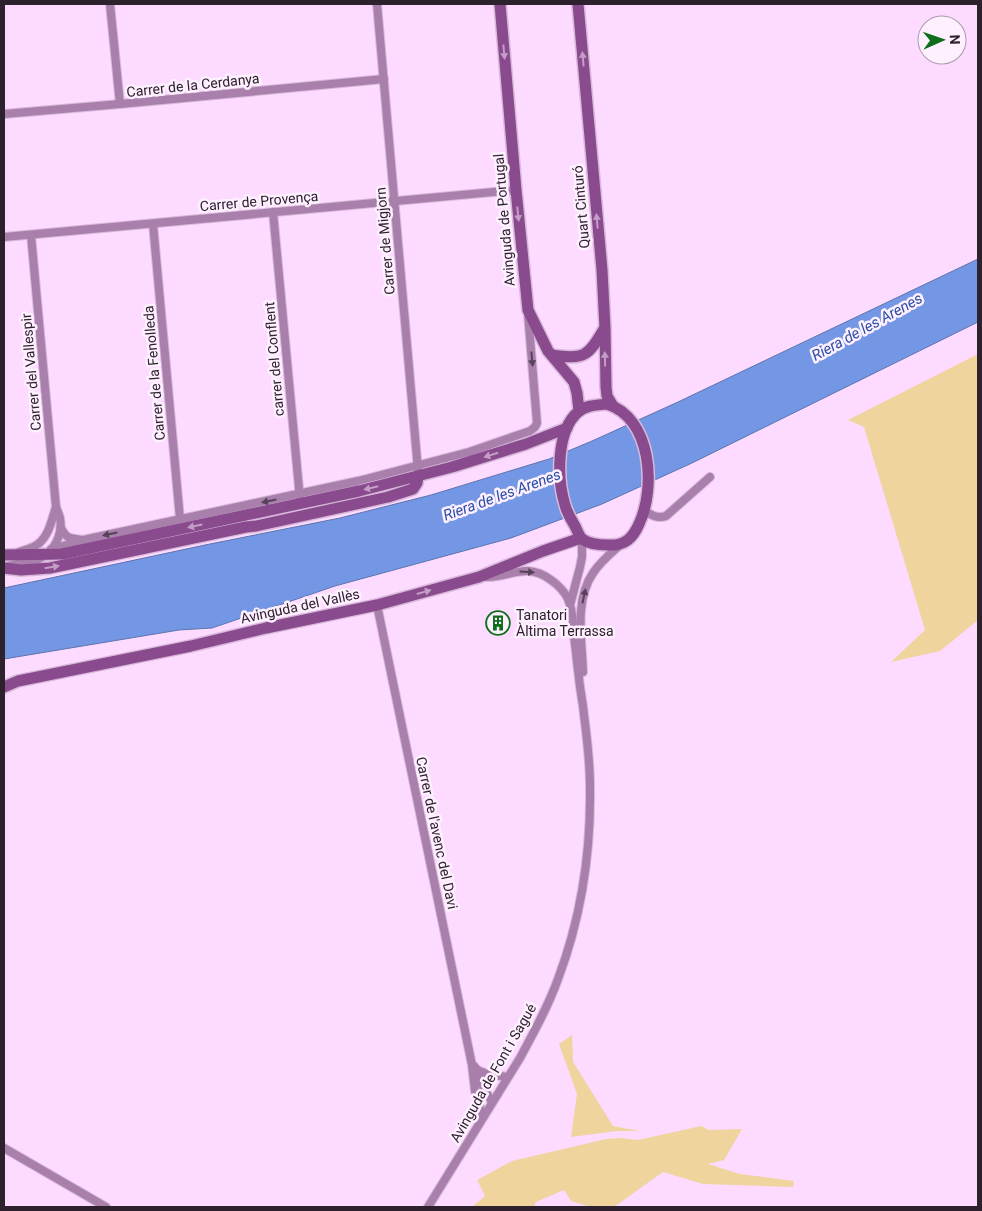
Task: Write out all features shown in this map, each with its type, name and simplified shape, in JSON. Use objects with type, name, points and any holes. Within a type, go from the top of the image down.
[{"type":"main road","name":"Avinguda de Portugal","points":[[500,4],[528,310]]},
{"type":"main road","name":"Quart Cinturó","points":[[578,4],[602,270],[606,387],[612,406]]},
{"type":"main road","points":[[528,310],[548,350],[574,382],[579,411]]},
{"type":"main road","points":[[552,355],[568,358],[582,356],[592,348],[604,328]]},
{"type":"main road","points":[[607,404],[612,406],[632,422],[642,440],[649,472],[648,487],[640,522],[632,535],[620,545],[600,545],[580,536],[567,511],[562,495],[560,461],[566,428],[579,411],[589,406],[607,404]]},
{"type":"main road","points":[[8,555],[36,554],[50,551],[62,554],[418,471],[452,467],[520,446],[566,428]]},
{"type":"main road","points":[[4,568],[21,570],[50,568],[388,497],[412,489],[417,483],[418,471]]},
{"type":"main road","name":"Avinguda del Vallès","points":[[4,681],[18,681],[192,646],[266,628],[377,605],[479,577],[580,536]]},
{"type":"main road","name":"Avinguda del Vallès","points":[[4,687],[18,681]]},
{"type":"street","points":[[110,4],[120,104]]},
{"type":"street","name":"Carrer de Migjorn","points":[[377,4],[418,471]]},
{"type":"street","name":"Carrer de la Cerdanya","points":[[4,114],[384,79]]},
{"type":"street","name":"Carrer de Provença","points":[[4,237],[516,190]]},
{"type":"street","name":"carrer del Conflent","points":[[273,212],[300,499]]},
{"type":"street","name":"Carrer de la Fenolleda","points":[[153,224],[180,519]]},
{"type":"street","name":"Carrer del Vallespir","points":[[31,235],[56,507],[60,517],[61,528]]},
{"type":"street","name":"Avinguda de Portugal","points":[[418,471],[530,431],[535,427],[537,423],[528,310]]},
{"type":"street","points":[[644,510],[656,517],[666,516],[710,477]]},
{"type":"street","points":[[300,499],[305,508],[308,509],[354,500],[365,502]]},
{"type":"street","points":[[4,568],[37,560],[50,551],[83,540],[180,519],[300,499]]},
{"type":"street","points":[[246,527],[256,522],[296,511],[300,499]]},
{"type":"street","points":[[8,555],[38,544],[52,523],[56,507]]},
{"type":"street","points":[[61,528],[64,535],[70,539],[83,540]]},
{"type":"street","points":[[50,551],[58,539],[61,528]]},
{"type":"street","points":[[570,605],[582,557],[580,536]]},
{"type":"street","points":[[584,714],[580,613],[583,598],[592,573],[620,545]]},
{"type":"street","name":"Avinguda de Font i Sagué","points":[[428,1207],[533,1034],[558,980],[579,908],[586,861],[590,813],[590,785],[584,714],[573,624],[570,605],[566,596],[558,586],[541,574],[532,571],[493,577],[479,577]]},
{"type":"street","name":"Carrer de l'avenc del Davi","points":[[377,605],[475,1068],[492,1102]]},
{"type":"street","points":[[475,1068],[488,1074],[507,1077]]},
{"type":"street","name":"Carrer de l'avenc del Davi","points":[[475,1068],[475,1090],[483,1117]]},
{"type":"street","points":[[4,1148],[106,1207]]},
{"type":"shaded area","points":[[978,354],[978,620],[940,651],[891,662],[925,630],[864,427],[848,420]]},
{"type":"shaded area","points":[[572,1035],[573,1062],[613,1126],[639,1131],[617,1131],[571,1137],[577,1094],[559,1044]]},
{"type":"shaded area","points":[[701,1126],[709,1130],[742,1129],[724,1160],[708,1164],[740,1174],[794,1181],[793,1187],[703,1184],[663,1172],[614,1207],[588,1207],[571,1201],[564,1190],[536,1202],[534,1207],[472,1207],[485,1196],[477,1180],[512,1161],[606,1139],[638,1140]]},
{"type":"water","name":"Riera de les Arenes","points":[[978,259],[978,322],[692,463],[602,504],[511,538],[335,586],[212,628],[179,630],[4,659],[4,588],[340,518],[431,495],[549,459],[678,402]]},
{"type":"place","name":"Tanatori Àltima Terrassa","points":[[498,623]]}]
